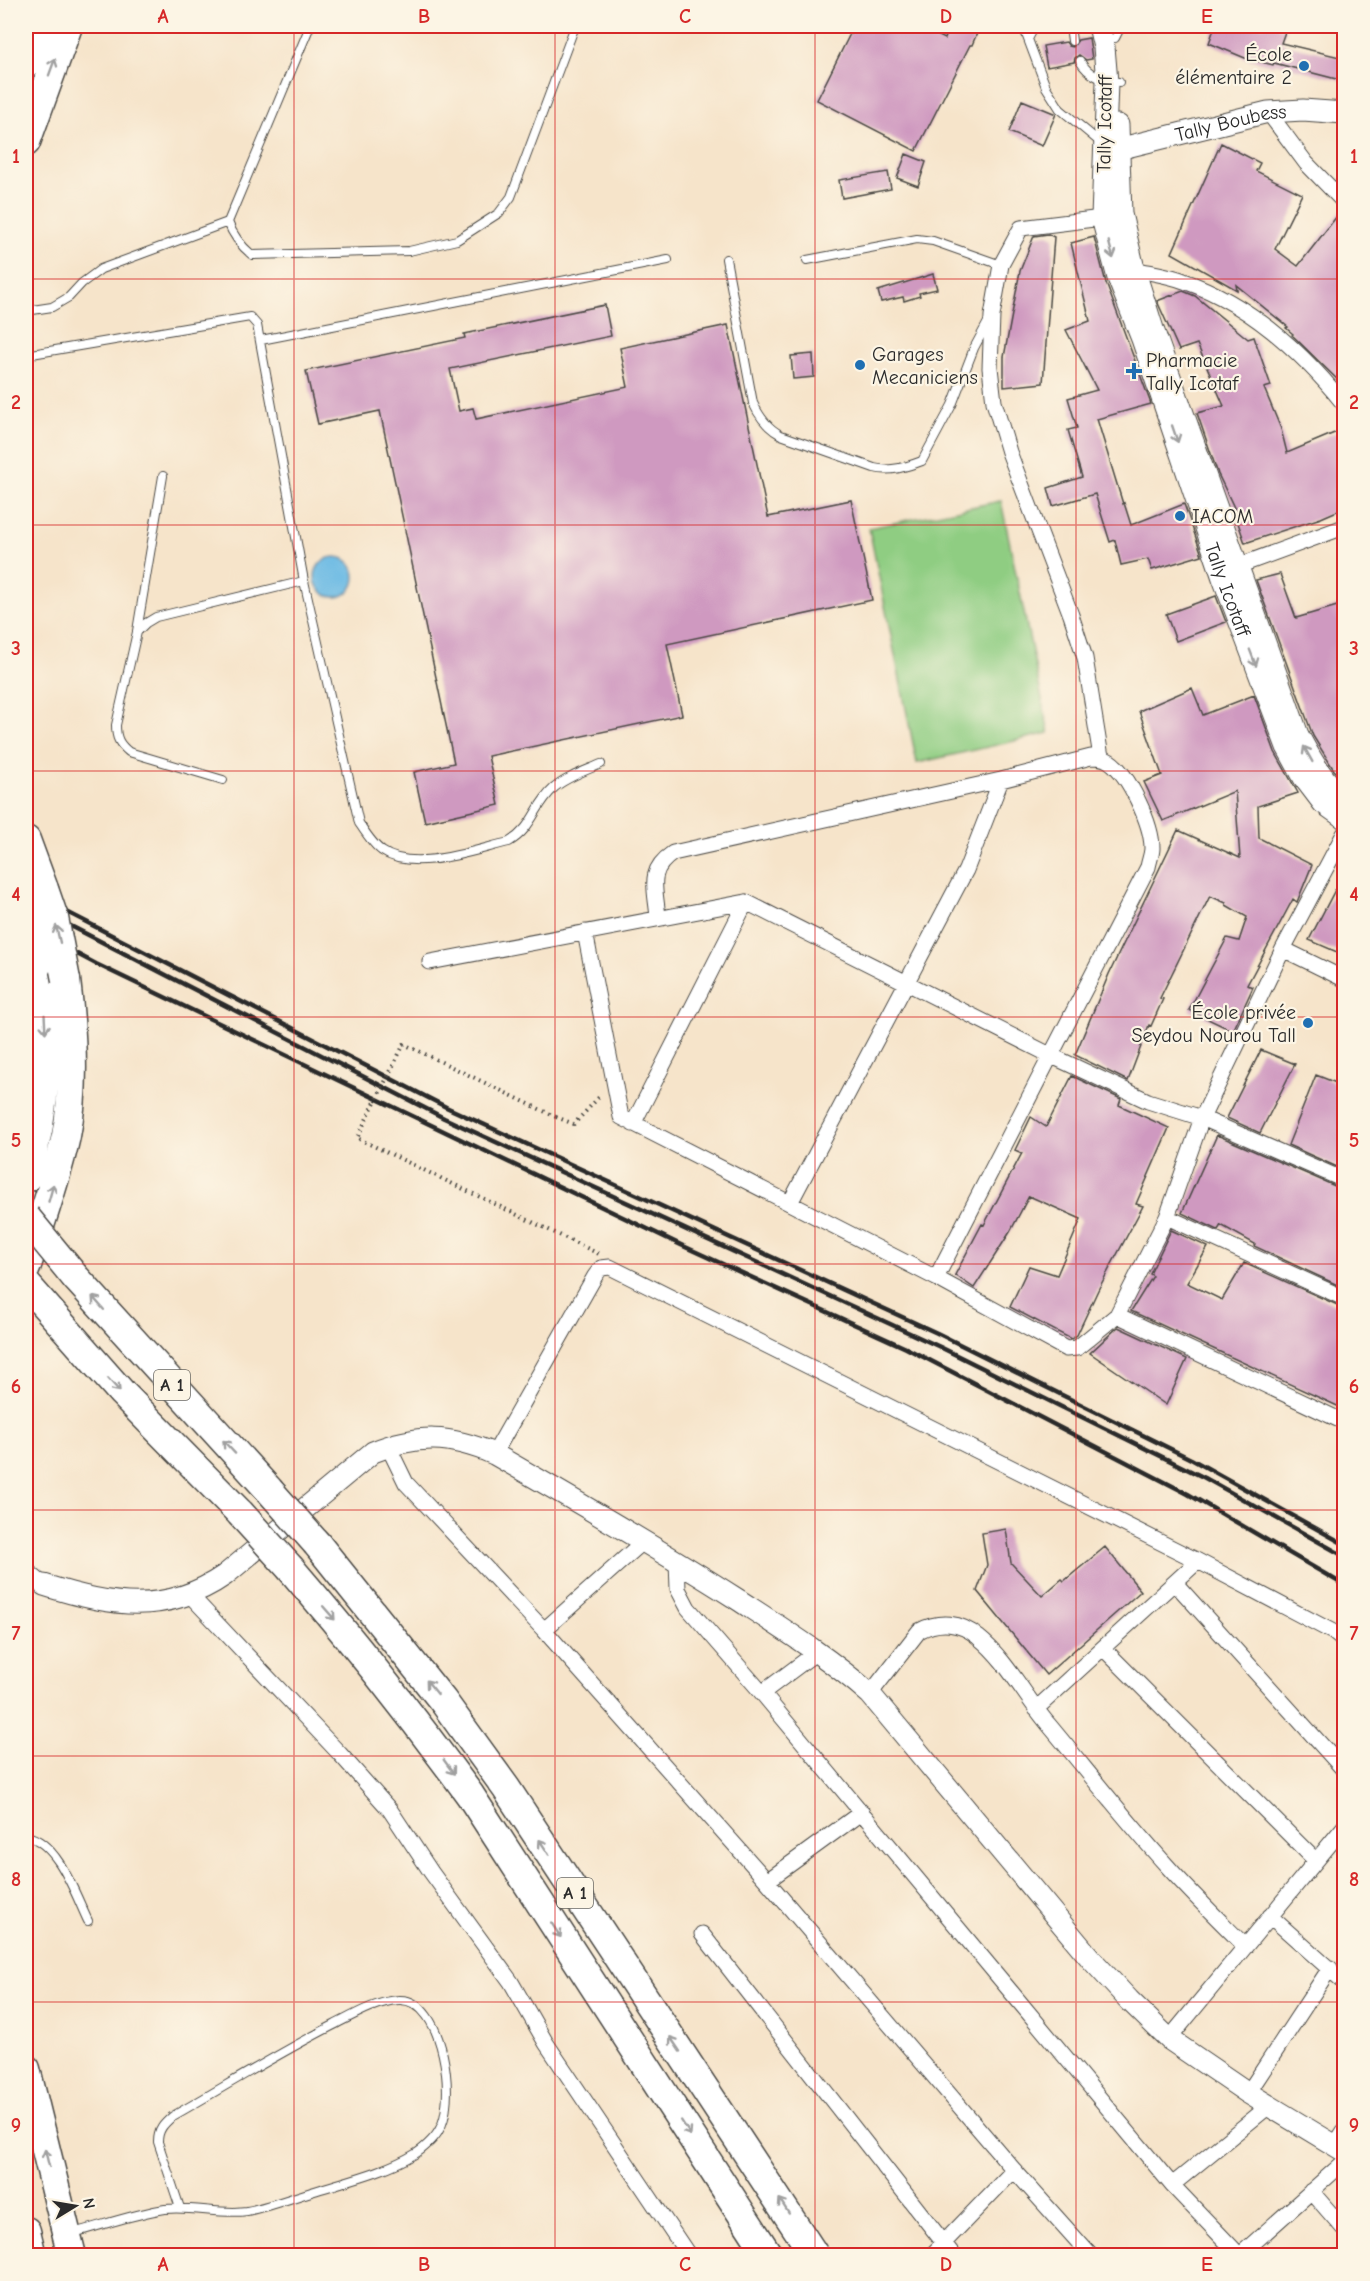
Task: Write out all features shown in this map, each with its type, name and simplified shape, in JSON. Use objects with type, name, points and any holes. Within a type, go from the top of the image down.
[{"type":"highway","points":[[26,142],[68,26]]},
{"type":"highway","points":[[26,840],[54,918],[66,980],[70,1018],[70,1087],[66,1134],[49,1200],[26,1268]]},
{"type":"highway","points":[[26,914],[44,1011],[46,1053],[42,1106],[26,1178]]},
{"type":"highway","name":"A 1","points":[[26,1216],[76,1278],[317,1544],[443,1701],[506,1788],[815,2256]]},
{"type":"highway","name":"A 1","points":[[26,1284],[122,1393],[240,1513],[291,1569],[416,1720],[470,1795],[769,2256]]},
{"type":"highway","points":[[26,2069],[69,2245]]},
{"type":"highway","points":[[26,2231],[32,2256]]},
{"type":"street","name":"Tally Icotaff","points":[[1112,29],[1113,82],[1110,147],[1102,218],[1118,278],[1142,339],[1223,578],[1287,747],[1304,778],[1323,802],[1344,818]]},
{"type":"street","name":"Tally Boubess","points":[[1110,147],[1268,112],[1303,110],[1344,113]]},
{"type":"street","points":[[1268,112],[1306,163],[1344,202]]},
{"type":"street","name":"Tally Icotaff","points":[[1110,147],[1121,214],[1134,269],[1153,329],[1298,735],[1314,765],[1332,789],[1344,798]]},
{"type":"street","points":[[1101,757],[1084,658],[1071,615],[1009,452],[994,402],[990,368],[992,316],[1001,265],[1021,228],[1102,218]]},
{"type":"street","points":[[1134,269],[1184,281],[1229,301],[1273,330],[1344,404]]},
{"type":"street","points":[[1238,566],[1344,527]]},
{"type":"street","points":[[658,918],[655,871],[662,860],[673,853],[1001,780],[1091,757],[1101,757],[1110,762],[1123,775],[1137,800],[1148,829],[1152,848],[1148,867],[936,1278]]},
{"type":"street","points":[[790,1203],[966,870],[1001,780]]},
{"type":"street","points":[[585,932],[621,1117],[936,1278],[1066,1349],[1077,1348],[1117,1315],[1167,1217],[1202,1119],[1283,949],[1344,834]]},
{"type":"street","points":[[633,1124],[746,902]]},
{"type":"street","points":[[430,962],[746,902],[1052,1056],[1148,1101],[1202,1119],[1344,1180]]},
{"type":"street","points":[[1283,949],[1344,979]]},
{"type":"street","points":[[1167,1217],[1344,1298]]},
{"type":"street","points":[[494,1454],[595,1276],[602,1268],[610,1267],[1198,1561],[1333,1632],[1344,1641]]},
{"type":"street","points":[[1117,1315],[1344,1422]]},
{"type":"street","points":[[26,1570],[35,1586],[110,1603],[136,1605],[164,1602],[207,1588],[373,1452],[396,1443],[450,1439],[469,1443],[494,1454],[677,1561],[818,1651],[870,1694],[1091,1959],[1169,2039],[1248,2093],[1342,2147],[1311,2191],[1240,2255],[1172,2185],[688,1608],[678,1589],[677,1561]]},
{"type":"street","points":[[388,1446],[406,1483],[544,1630],[767,1881],[1014,2170],[1092,2256]]},
{"type":"street","points":[[544,1630],[644,1541]]},
{"type":"street","points":[[1036,1709],[1198,1561]]},
{"type":"street","points":[[1175,1583],[1344,1770]]},
{"type":"street","points":[[190,1595],[390,1810],[431,1872],[511,1982],[546,2043],[689,2256]]},
{"type":"street","points":[[870,1694],[919,1631],[930,1625],[946,1623],[961,1627],[978,1636],[1168,1867],[1245,1946]]},
{"type":"street","points":[[1104,1649],[1316,1861]]},
{"type":"street","points":[[762,1694],[818,1651]]},
{"type":"street","points":[[767,1881],[861,1812]]},
{"type":"street","points":[[1169,2039],[1344,1827]]},
{"type":"street","points":[[1270,1916],[1344,1980]]},
{"type":"street","points":[[702,1934],[954,2256]]},
{"type":"street","points":[[1248,2093],[1330,1968]]},
{"type":"street","points":[[1172,2185],[1269,2106]]},
{"type":"street","points":[[931,2256],[1014,2170]]},
{"type":"street","points":[[1311,2191],[1344,2229]]},
{"type":"lane","points":[[26,311],[52,307],[69,297],[82,283],[101,269],[228,222],[310,26]]},
{"type":"lane","points":[[228,222],[237,240],[252,255],[409,251],[457,240],[499,213],[512,197],[575,26]]},
{"type":"lane","points":[[1023,26],[1046,87],[1060,109],[1110,147]]},
{"type":"lane","points":[[1028,39],[1035,26]]},
{"type":"lane","points":[[1070,26],[1072,41]]},
{"type":"lane","points":[[1080,61],[1085,68],[1113,82]]},
{"type":"lane","points":[[807,260],[917,239],[933,241],[1001,265]]},
{"type":"lane","points":[[726,259],[753,403],[763,420],[780,435],[884,470],[922,461],[947,414],[974,348],[992,316]]},
{"type":"lane","points":[[261,340],[668,260]]},
{"type":"lane","points":[[26,355],[239,318],[250,317],[257,325],[304,581],[359,823],[381,851],[399,859],[419,860],[509,842],[520,836],[528,827],[554,788],[569,778],[601,764]]},
{"type":"lane","points":[[164,476],[137,632],[116,725],[116,736],[120,746],[129,752],[223,780]]},
{"type":"lane","points":[[137,632],[146,622],[156,617],[304,581]]},
{"type":"lane","points":[[26,1836],[44,1845],[57,1859],[88,1921]]},
{"type":"lane","points":[[69,2245],[163,2210],[180,2208],[246,2211],[369,2173],[416,2154],[439,2132],[447,2108],[447,2081],[442,2052],[437,2034],[427,2017],[415,2006],[401,2000],[380,2004],[301,2041],[173,2116],[158,2133],[158,2142],[180,2208]]},
{"type":"path","points":[[599,1254],[357,1138],[404,1044],[574,1124],[598,1096],[616,1093]]},
{"type":"green space","points":[[1001,501],[1049,733],[917,763],[869,528]]},
{"type":"water","points":[[335,557],[343,558],[349,563],[354,569],[354,585],[349,591],[343,596],[335,597],[327,596],[321,591],[316,585],[315,577],[316,569],[321,563],[327,558]]},
{"type":"building","points":[[854,26],[919,26],[945,39],[950,26],[980,26],[916,151],[817,100]]},
{"type":"building","points":[[1215,26],[1276,26],[1286,29],[1281,43],[1344,58],[1344,81],[1245,58],[1209,43]]},
{"type":"building","points":[[1089,38],[1092,59],[1086,60],[1079,55],[1074,62],[1047,67],[1043,46],[1066,42],[1073,47],[1078,40]]},
{"type":"building","points":[[1022,100],[1056,114],[1042,146],[1009,132]]},
{"type":"building","points":[[1221,143],[1260,163],[1256,171],[1302,194],[1275,249],[1298,266],[1341,211],[1344,212],[1344,386],[1292,335],[1286,328],[1288,327],[1236,285],[1237,290],[1172,253]]},
{"type":"building","points":[[906,154],[926,162],[918,186],[897,178]]},
{"type":"building","points":[[888,172],[891,189],[842,198],[839,180]]},
{"type":"building","points":[[1048,234],[1054,237],[1043,383],[1004,387],[1004,357],[1020,271],[1034,236]]},
{"type":"building","points":[[1094,237],[1106,283],[1151,404],[1097,419],[1123,504],[1131,525],[1184,504],[1202,555],[1152,570],[1148,559],[1121,565],[1115,540],[1110,542],[1095,494],[1053,506],[1048,488],[1082,477],[1068,430],[1077,428],[1068,398],[1097,390],[1066,330],[1090,321],[1071,243]]},
{"type":"building","points":[[933,274],[937,289],[919,293],[920,296],[904,301],[903,297],[881,302],[878,291]]},
{"type":"building","points":[[1183,291],[1195,296],[1248,339],[1254,337],[1271,386],[1264,388],[1281,429],[1287,453],[1344,429],[1344,508],[1245,543],[1236,517],[1238,516],[1218,474],[1197,413],[1224,406],[1197,344],[1179,350],[1157,301]]},
{"type":"building","points":[[605,305],[611,336],[450,369],[459,411],[473,408],[476,419],[628,387],[620,348],[728,325],[768,517],[851,500],[872,600],[667,644],[682,715],[488,756],[499,805],[425,822],[414,772],[454,763],[380,411],[318,424],[306,371],[465,338],[464,334]]},
{"type":"building","points":[[813,354],[814,377],[793,379],[791,356]]},
{"type":"building","points":[[1280,574],[1296,618],[1344,604],[1344,779],[1334,770],[1313,736],[1256,580]]},
{"type":"building","points":[[1216,596],[1226,622],[1176,641],[1166,614]]},
{"type":"building","points":[[1192,688],[1203,715],[1254,695],[1275,752],[1298,793],[1258,806],[1259,838],[1312,865],[1297,902],[1293,899],[1247,985],[1253,987],[1233,1031],[1189,1010],[1227,938],[1239,941],[1247,917],[1226,903],[1210,896],[1160,998],[1163,999],[1151,1026],[1149,1025],[1128,1081],[1075,1055],[1109,974],[1178,830],[1240,858],[1235,791],[1163,821],[1144,782],[1162,775],[1139,711]]},
{"type":"building","points":[[1335,890],[1344,897],[1344,939],[1337,952],[1309,940]]},
{"type":"building","points":[[1261,1050],[1295,1064],[1260,1133],[1227,1118]]},
{"type":"building","points":[[1316,1075],[1344,1086],[1344,1170],[1288,1145]]},
{"type":"building","points":[[1072,1076],[1121,1099],[1119,1105],[1169,1128],[1136,1204],[1143,1206],[1098,1290],[1077,1335],[1071,1339],[1010,1307],[1029,1266],[1057,1275],[1081,1219],[1029,1196],[1010,1232],[974,1288],[955,1275],[1022,1153],[1015,1150],[1031,1117],[1046,1127]]},
{"type":"building","points":[[1217,1135],[1344,1190],[1344,1288],[1254,1246],[1255,1244],[1221,1225],[1218,1230],[1182,1213]]},
{"type":"building","points":[[1171,1230],[1208,1247],[1187,1283],[1222,1300],[1244,1263],[1344,1308],[1344,1409],[1131,1311],[1153,1276],[1150,1274]]},
{"type":"building","points":[[1118,1327],[1187,1359],[1166,1405],[1090,1353]]},
{"type":"building","points":[[1006,1529],[1011,1563],[1042,1596],[1105,1547],[1141,1591],[1046,1675],[977,1591],[987,1565],[982,1533]]},
{"type":"railway","points":[[26,891],[446,1107],[937,1333],[1191,1459],[1344,1544]]},
{"type":"railway","points":[[26,903],[444,1118],[940,1347],[1205,1478],[1344,1556]]},
{"type":"railway","points":[[26,927],[96,964],[681,1245],[906,1348],[1188,1494],[1344,1585]]},
{"type":"place","name":"École élémentaire 2","points":[[1304,66]]},
{"type":"place","name":"Garages Mecaniciens","points":[[860,365]]},
{"type":"place","name":"Pharmacie Tally Icotaf","points":[[1134,371]]},
{"type":"place","name":"IACOM","points":[[1180,516]]},
{"type":"place","name":"École privée Seydou Nourou Tall","points":[[1308,1023]]}]
